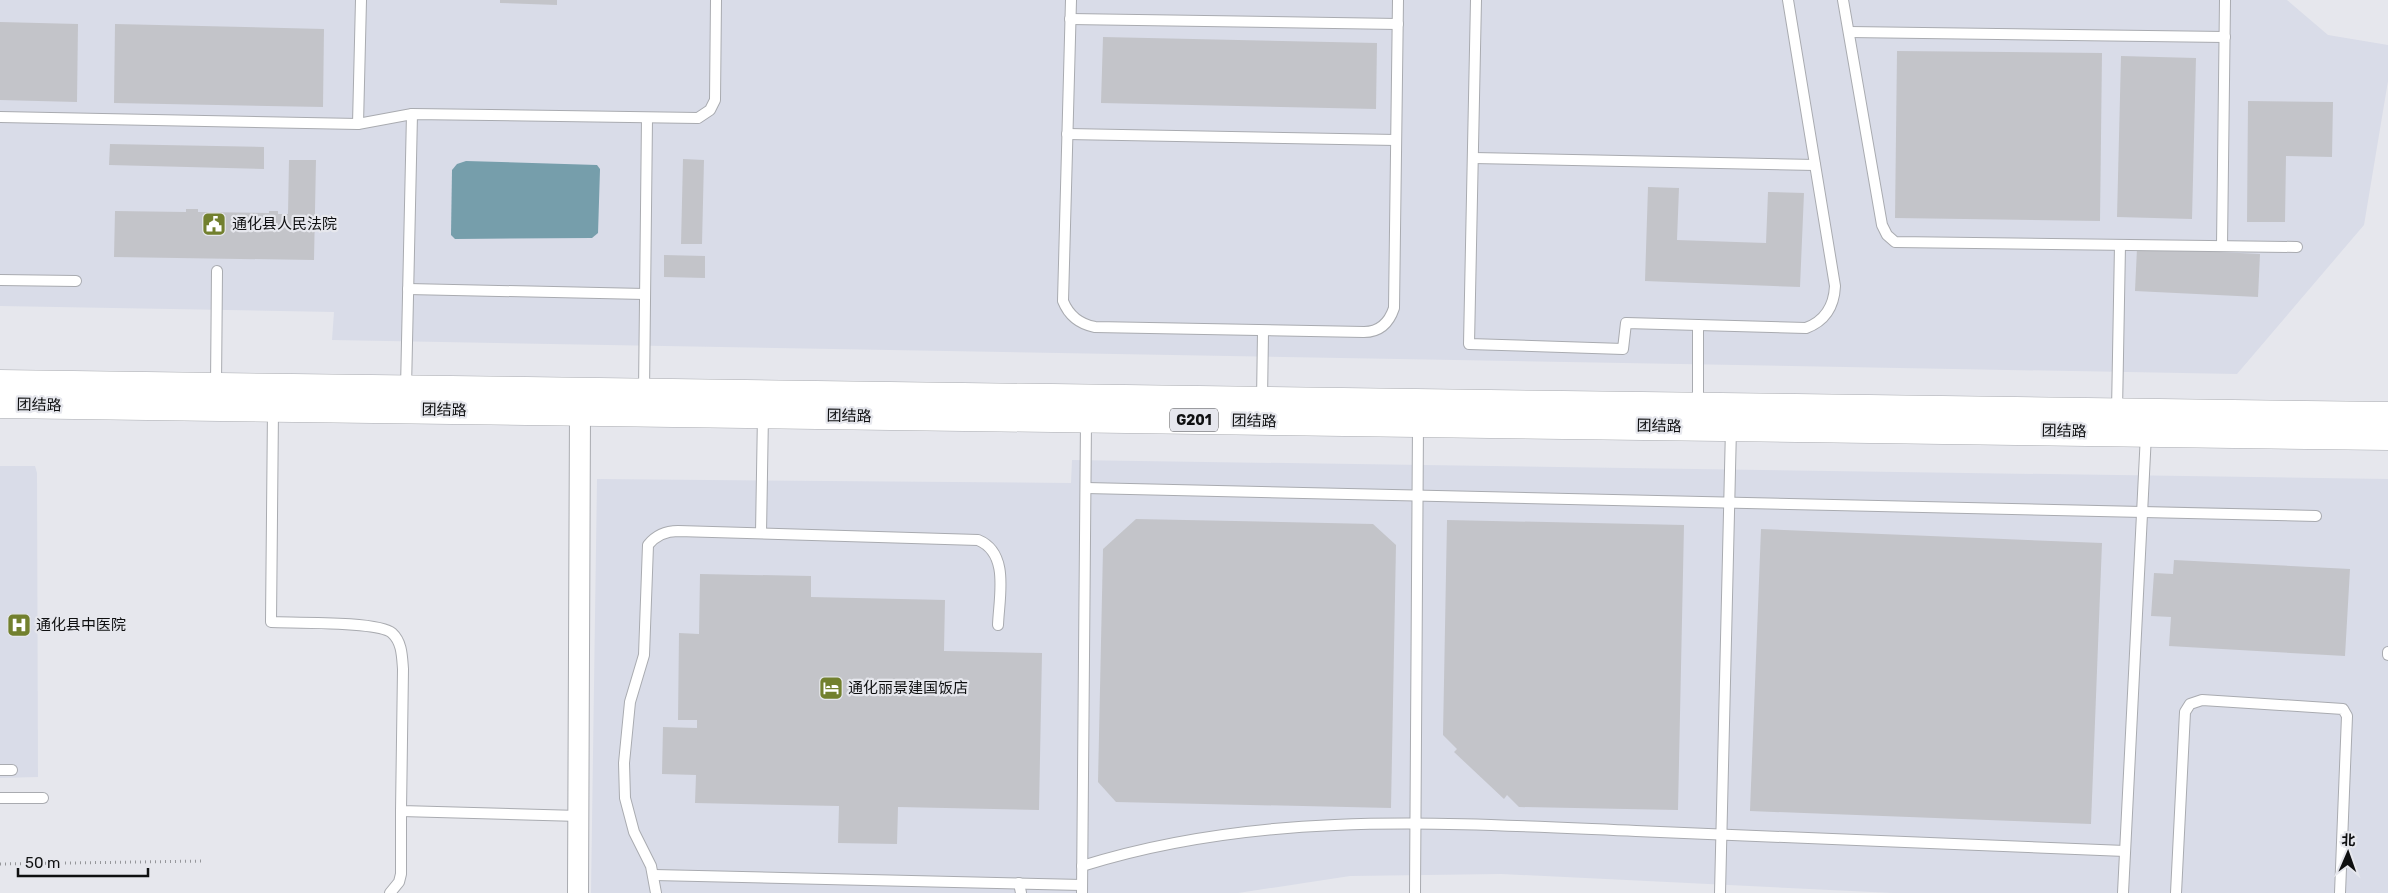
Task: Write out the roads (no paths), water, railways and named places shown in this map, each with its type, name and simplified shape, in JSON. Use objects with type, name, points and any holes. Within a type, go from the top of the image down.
[{"type":"highway","name":"团结路","points":[[0,384],[2388,416]]},
{"type":"highway","name":"团结路","points":[[0,404],[2388,436]]},
{"type":"street","points":[[578,893],[580,412]]},
{"type":"lane","points":[[358,124],[360,0]]},
{"type":"lane","points":[[0,118],[358,124],[412,114],[698,118],[713,106],[715,100],[716,0]]},
{"type":"lane","points":[[1070,0],[1063,301],[1074,318],[1095,327],[1263,332],[1370,332],[1387,322],[1394,308],[1398,0]]},
{"type":"lane","points":[[1476,0],[1469,344],[1623,349],[1626,323],[1806,328],[1820,321],[1830,310],[1835,286],[1788,0]]},
{"type":"lane","points":[[1844,0],[1882,225],[1895,242],[2297,247]]},
{"type":"lane","points":[[2222,246],[2225,0]]},
{"type":"lane","points":[[1070,19],[1398,24]]},
{"type":"lane","points":[[1849,32],[2225,37]]},
{"type":"lane","points":[[406,389],[412,114]]},
{"type":"lane","points":[[644,392],[647,118]]},
{"type":"lane","points":[[1067,134],[1396,140]]},
{"type":"lane","points":[[1473,158],[1815,165]]},
{"type":"lane","points":[[2117,412],[2120,245]]},
{"type":"lane","points":[[216,387],[217,271]]},
{"type":"lane","points":[[0,280],[76,281]]},
{"type":"lane","points":[[408,289],[645,294]]},
{"type":"lane","points":[[1698,325],[1698,406]]},
{"type":"lane","points":[[1262,400],[1263,332]]},
{"type":"lane","points":[[273,408],[271,622],[381,626],[397,638],[401,648],[403,669],[401,874],[390,893]]},
{"type":"lane","points":[[761,533],[763,414]]},
{"type":"lane","points":[[654,876],[1082,889],[1086,419]]},
{"type":"lane","points":[[1415,893],[1418,423]]},
{"type":"lane","points":[[1720,893],[1732,427]]},
{"type":"lane","points":[[2123,893],[2146,433]]},
{"type":"lane","points":[[1086,488],[2316,516]]},
{"type":"lane","points":[[656,893],[654,876],[630,821],[625,798],[624,763],[630,702],[644,655],[648,545],[658,536],[671,531],[978,540],[992,549],[999,563],[998,625]]},
{"type":"lane","points":[[2176,893],[2185,712],[2190,704],[2202,700],[2343,709],[2347,716],[2340,893]]},
{"type":"lane","points":[[0,770],[12,770]]},
{"type":"lane","points":[[0,798],[42,798]]},
{"type":"lane","points":[[401,811],[579,816]]},
{"type":"lane","points":[[1082,866],[1151,846],[1219,834],[1416,822],[2125,851]]},
{"type":"water","points":[[466,161],[597,165],[600,169],[598,233],[592,238],[455,239],[451,235],[452,170],[457,164]]},
{"type":"place","name":"通化县人民法院","points":[[214,224]]},
{"type":"place","name":"通化县中医院","points":[[19,625]]},
{"type":"place","name":"通化丽景建国饭店","points":[[831,688]]}]
